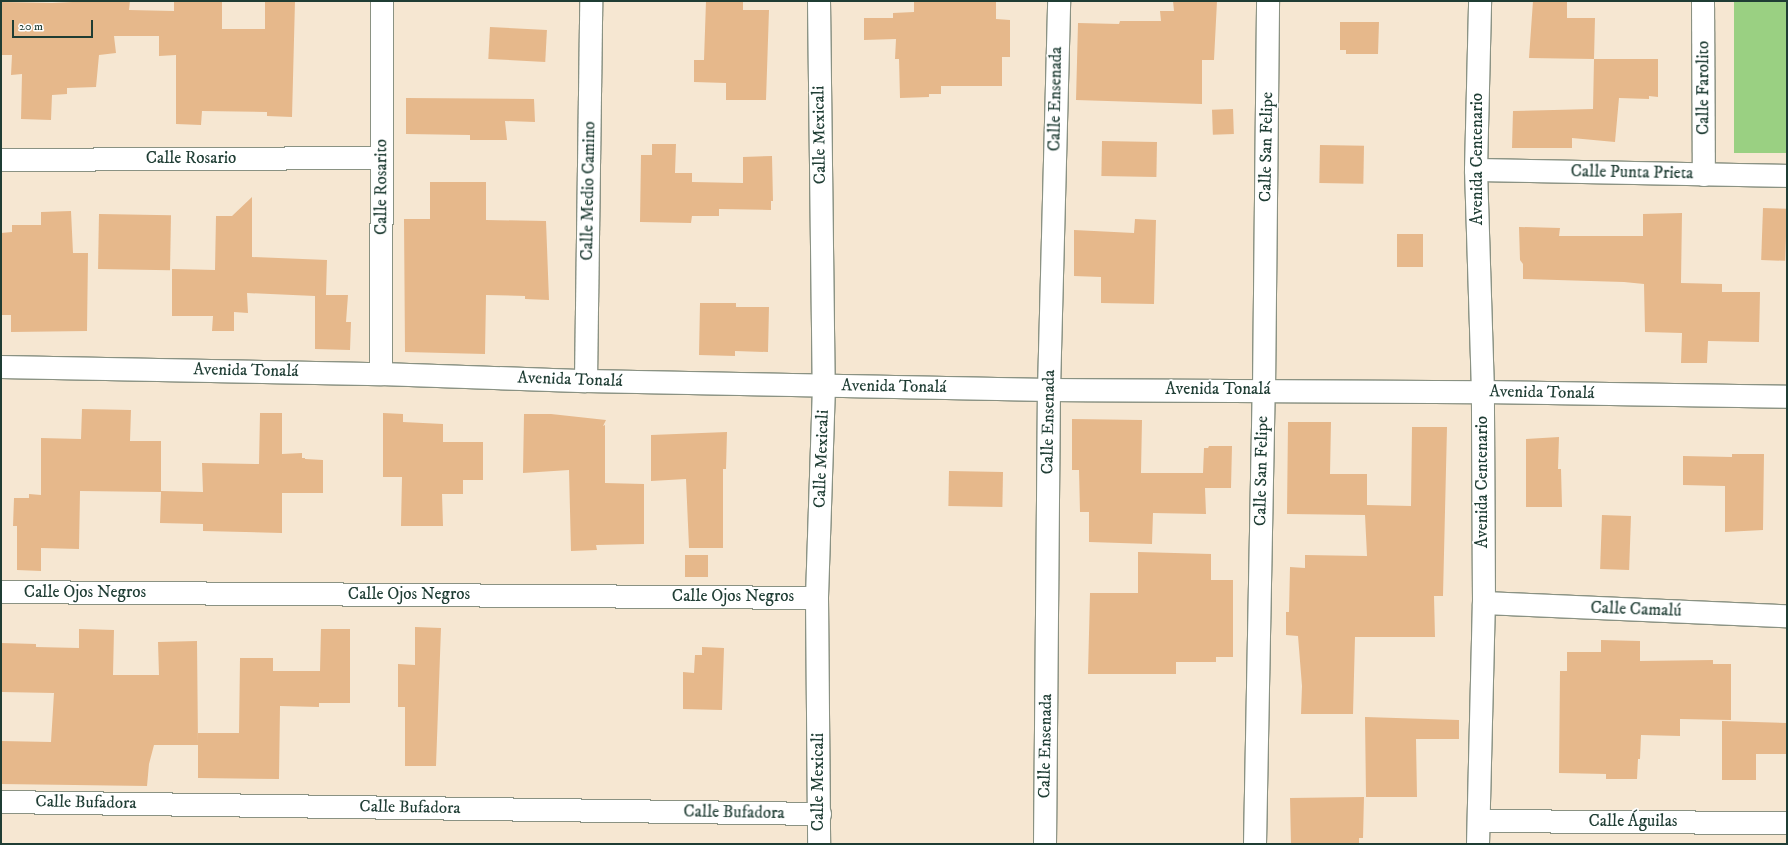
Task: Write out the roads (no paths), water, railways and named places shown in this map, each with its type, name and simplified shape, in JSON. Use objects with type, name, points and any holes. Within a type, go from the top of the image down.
[{"type":"street","name":"Calle Rosarito","points":[[381,374],[382,1]]},
{"type":"street","name":"Calle Medio Camino","points":[[586,381],[591,1]]},
{"type":"street","name":"Calle Mexicali","points":[[819,1],[824,386],[817,598],[820,814],[819,844]]},
{"type":"street","name":"Calle Ensenada","points":[[1045,844],[1049,390],[1058,1]]},
{"type":"street","name":"Calle San Felipe","points":[[1255,844],[1264,390],[1268,1]]},
{"type":"street","name":"Avenida Centenario","points":[[1478,844],[1484,604],[1483,392],[1476,170],[1480,1]]},
{"type":"street","name":"Calle Farolito","points":[[1703,1],[1704,175]]},
{"type":"street","name":"Calle Rosario","points":[[1,160],[382,158]]},
{"type":"street","name":"Calle Punta Prieta","points":[[1476,170],[1787,176]]},
{"type":"street","name":"Avenida Tonalá","points":[[1,367],[381,374],[586,381],[1049,390],[1483,392],[1787,397]]},
{"type":"street","name":"Calle Ojos Negros","points":[[1,592],[817,598]]},
{"type":"street","name":"Calle Camalú","points":[[1484,604],[1787,616]]},
{"type":"street","name":"Calle Bufadora","points":[[1,802],[820,814]]},
{"type":"street","name":"Calle Águilas","points":[[1479,821],[1787,822]]}]
